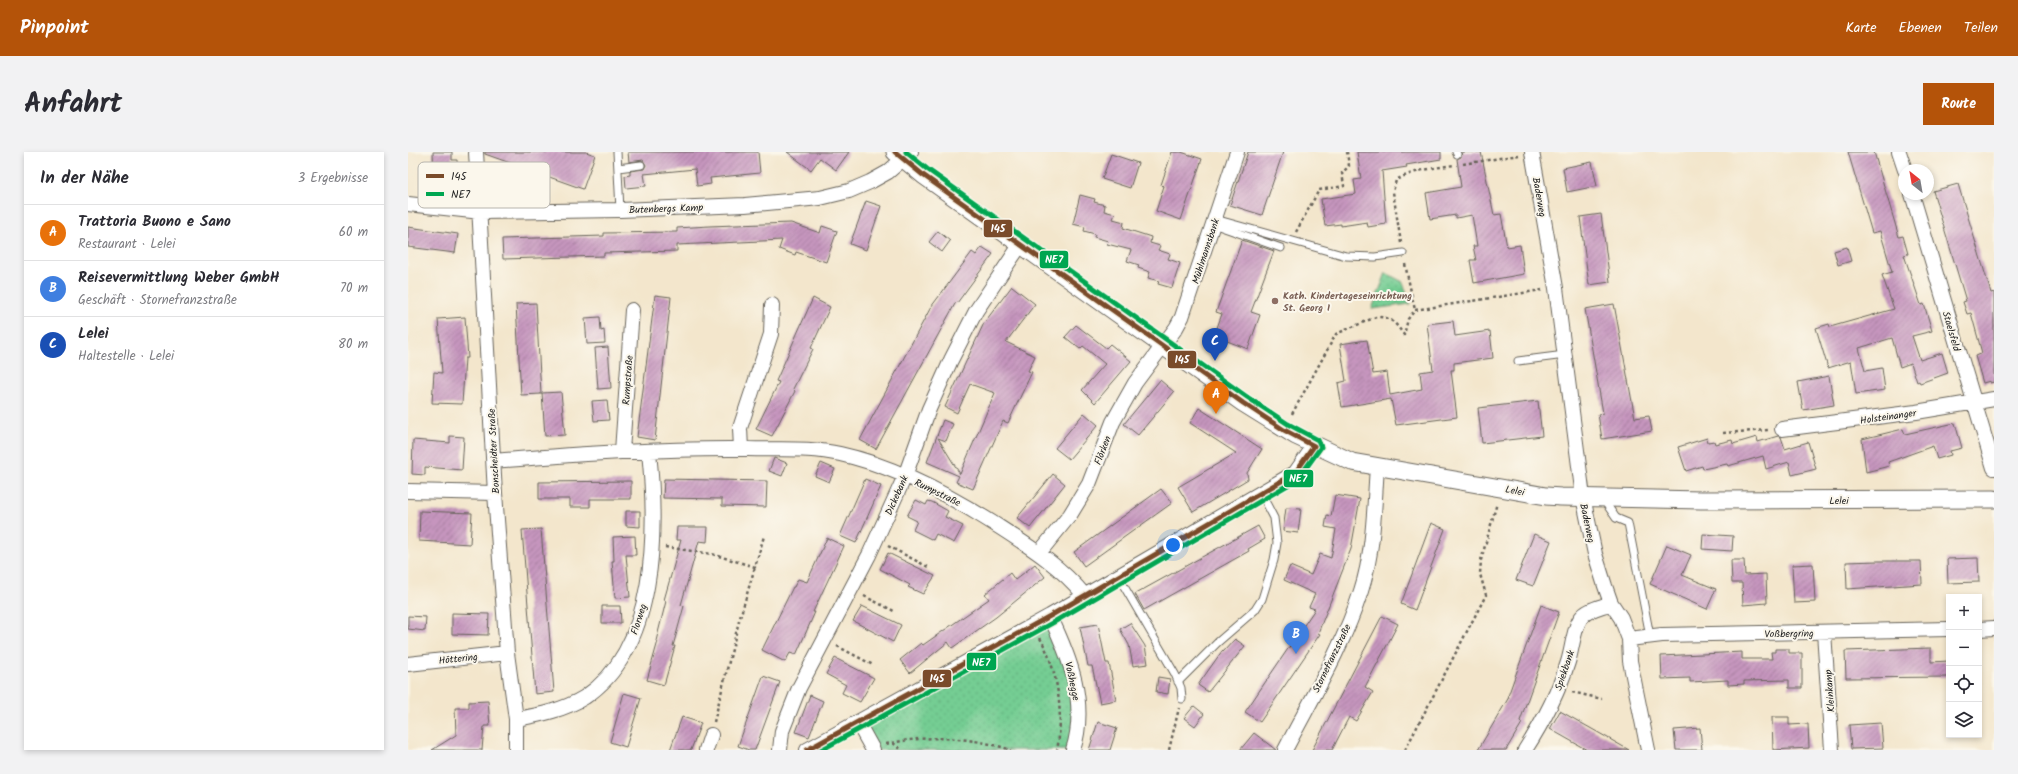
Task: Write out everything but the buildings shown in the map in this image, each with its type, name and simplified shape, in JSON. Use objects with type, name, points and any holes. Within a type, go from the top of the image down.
[{"type":"street","name":"Bonscheidter Straße","points":[[476,152],[477,162]]},
{"type":"street","name":"Mühlmannsbank","points":[[1162,345],[1176,328],[1186,308],[1237,152]]},
{"type":"street","points":[[1899,152],[1903,164]]},
{"type":"street","name":"Baderweg","points":[[1532,153],[1556,288],[1583,497],[1595,554],[1611,603],[1620,618],[1629,639],[1630,661],[1648,750]]},
{"type":"street","name":"Butenbergs Kamp","points":[[444,208],[480,212],[620,210],[745,205],[820,198],[849,191],[870,182],[888,172],[903,154]]},
{"type":"street","name":"Lelei","points":[[903,154],[1021,244],[1284,430],[1314,446],[1352,462],[1546,496],[1709,500],[1994,499]]},
{"type":"street","name":"Staelsfeld","points":[[1914,200],[1994,468]]},
{"type":"street","name":"Butenbergs Kamp","points":[[408,204],[418,205]]},
{"type":"street","name":"Bonscheidter Straße","points":[[480,208],[495,493],[508,653],[516,719],[516,750]]},
{"type":"street","name":"Dickebank","points":[[780,750],[782,730],[799,688],[876,540],[904,476],[929,409],[951,360],[976,311],[1021,244]]},
{"type":"street","points":[[741,449],[740,428],[771,334],[772,305]]},
{"type":"street","name":"Rumpstraße","points":[[622,451],[632,310]]},
{"type":"street","name":"Flörken","points":[[1039,553],[1074,509],[1089,484],[1113,422],[1135,383],[1162,345]]},
{"type":"street","name":"Holsteinanger","points":[[1782,429],[1974,404],[1994,399]]},
{"type":"street","points":[[808,750],[1050,616],[1295,473],[1314,446]]},
{"type":"street","name":"Rumpstraße","points":[[494,462],[622,451],[650,452],[741,449],[808,449],[840,454],[904,476],[958,501],[1039,553],[1072,580],[1085,596]]},
{"type":"street","name":"Florweg","points":[[516,719],[544,714],[568,706],[585,696],[611,673],[629,644],[640,613],[650,571],[652,545],[652,481],[650,452]]},
{"type":"street","name":"Stornefranzstraße","points":[[1285,750],[1343,638],[1361,590],[1374,518],[1377,467]]},
{"type":"street","points":[[408,491],[495,493]]},
{"type":"street","name":"Spiekbank","points":[[1526,750],[1547,715],[1558,689],[1581,618],[1588,612],[1611,603]]},
{"type":"street","name":"Voßhegge","points":[[1050,616],[1066,650],[1078,695],[1079,716],[1073,750]]},
{"type":"street","points":[[1982,629],[1994,628]]},
{"type":"street","name":"Voßbergring","points":[[1629,639],[1650,636],[1946,629]]},
{"type":"street","name":"Kleinkamp","points":[[1824,632],[1832,750]]},
{"type":"street","name":"Höttering","points":[[408,664],[508,653]]},
{"type":"street","points":[[858,723],[872,748]]},
{"type":"street","points":[[706,750],[711,735]]},
{"type":"lane","points":[[617,152],[620,210]]},
{"type":"lane","points":[[618,168],[642,165]]},
{"type":"lane","points":[[1214,222],[1346,256],[1375,257],[1402,250]]},
{"type":"lane","points":[[1214,222],[1281,248]]},
{"type":"lane","points":[[1518,361],[1565,355]]},
{"type":"lane","points":[[1178,682],[1218,642],[1255,610],[1262,599],[1274,560],[1277,543],[1274,518],[1261,493]]},
{"type":"lane","points":[[1601,497],[1616,518],[1628,523],[1650,636]]},
{"type":"lane","points":[[1118,576],[1178,682],[1181,688],[1182,699]]},
{"type":"path","points":[[1291,242],[1319,190],[1344,186],[1342,173],[1349,166],[1347,152]]},
{"type":"path","points":[[1402,250],[1393,192],[1396,180],[1406,174],[1420,170],[1532,153]]},
{"type":"path","points":[[1404,261],[1415,310]]},
{"type":"path","points":[[1284,430],[1336,334],[1376,317],[1383,316],[1391,319],[1404,335],[1408,319],[1415,310],[1556,288]]},
{"type":"path","points":[[1723,433],[1782,429]]},
{"type":"path","points":[[1405,750],[1486,595],[1480,574],[1480,560],[1502,488]]},
{"type":"path","points":[[711,735],[739,621],[764,536]]},
{"type":"path","points":[[876,540],[930,568]]},
{"type":"path","points":[[652,545],[712,554],[754,567]]},
{"type":"path","points":[[850,590],[896,612]]},
{"type":"path","points":[[1033,625],[1051,660],[1056,677],[1059,702],[1056,750]]},
{"type":"path","points":[[824,639],[873,665]]},
{"type":"path","points":[[1558,689],[1602,699]]},
{"type":"path","points":[[1169,750],[1182,699]]},
{"type":"path","points":[[872,748],[893,742],[919,739],[960,738],[991,743],[1011,750]]},
{"type":"path","points":[[893,742],[902,750]]},
{"type":"green space","points":[[1386,273],[1403,282],[1410,304],[1372,309]]},
{"type":"green space","points":[[1050,616],[1074,691],[1073,750],[873,750],[858,723]]},
{"type":"transit line","name":"145","points":[[895,152],[923,175],[1243,403],[1284,430],[1314,446]]},
{"type":"transit line","name":"NE7","points":[[821,750],[1054,622],[1298,479],[1321,447],[1318,440],[1288,424],[1247,397],[927,169],[906,152]]},
{"type":"transit line","name":"145","points":[[807,750],[1050,616],[1295,473],[1314,446]]},
{"type":"place","name":"Kath. Kindertageseinrichtung St. Georg I","points":[[1275,301]]},
{"type":"place","name":"Lelei","points":[[1215,361]]},
{"type":"place","name":"Trattoria Buono e Sano","points":[[1216,414]]},
{"type":"place","name":"Reisevermittlung Weber GmbH","points":[[1296,654]]}]
